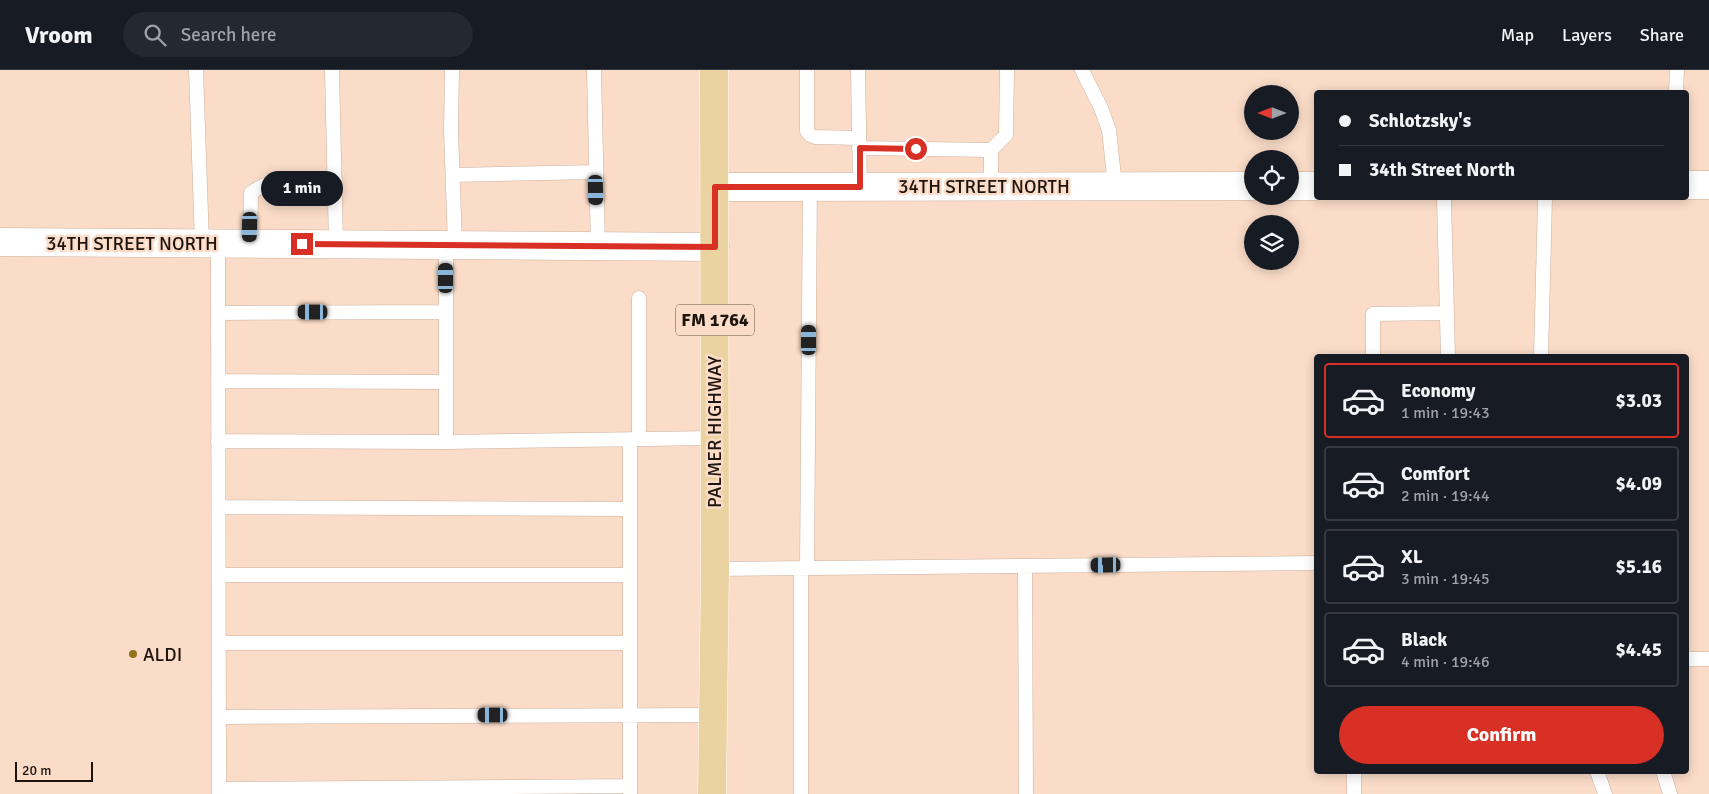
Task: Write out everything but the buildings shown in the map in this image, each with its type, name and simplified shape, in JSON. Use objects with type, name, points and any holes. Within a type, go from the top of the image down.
[{"type":"main road","name":"PALMER HIGHWAY","points":[[712,794],[715,569],[714,70]]},
{"type":"street","points":[[1689,185],[1709,184]]},
{"type":"street","name":"34TH STREET NORTH","points":[[715,187],[1244,186]]},
{"type":"street","points":[[1299,186],[1314,186]]},
{"type":"street","name":"34TH STREET NORTH","points":[[0,242],[715,247]]},
{"type":"lane","points":[[196,70],[210,243],[218,313],[219,792],[630,790],[630,509],[639,298]]},
{"type":"lane","points":[[332,70],[336,244]]},
{"type":"lane","points":[[446,442],[446,312],[453,175],[451,130],[452,70]]},
{"type":"lane","points":[[594,70],[598,246]]},
{"type":"lane","points":[[807,70],[807,130],[810,135],[859,143],[990,150],[1006,135],[1007,70]]},
{"type":"lane","points":[[858,70],[860,187]]},
{"type":"lane","points":[[1082,70],[1109,130],[1115,186]]},
{"type":"lane","points":[[1676,70],[1676,90]]},
{"type":"lane","points":[[990,150],[991,187]]},
{"type":"lane","points":[[453,175],[596,172]]},
{"type":"lane","points":[[250,244],[251,193],[257,188],[279,181],[335,179]]},
{"type":"lane","points":[[801,794],[810,187]]},
{"type":"lane","points":[[1444,200],[1448,354]]},
{"type":"lane","points":[[1541,354],[1546,200]]},
{"type":"lane","points":[[218,313],[446,312]]},
{"type":"lane","points":[[1373,354],[1373,314],[1447,314]]},
{"type":"lane","points":[[218,381],[446,382]]},
{"type":"lane","points":[[218,441],[446,442],[714,438]]},
{"type":"lane","points":[[219,507],[630,509]]},
{"type":"lane","points":[[715,569],[1314,563]]},
{"type":"lane","points":[[1025,566],[1026,794]]},
{"type":"lane","points":[[219,575],[630,575]]},
{"type":"lane","points":[[219,644],[630,644]]},
{"type":"lane","points":[[1689,659],[1709,659]]},
{"type":"lane","points":[[219,717],[713,715]]},
{"type":"lane","points":[[1354,774],[1354,794]]},
{"type":"lane","points":[[1598,774],[1605,794]]},
{"type":"lane","points":[[1664,774],[1670,794]]},
{"type":"place","name":"ALDI","points":[[133,654]]},
{"type":"route","points":[[302,244],[715,247],[715,187],[860,187],[860,148],[916,149]]}]
